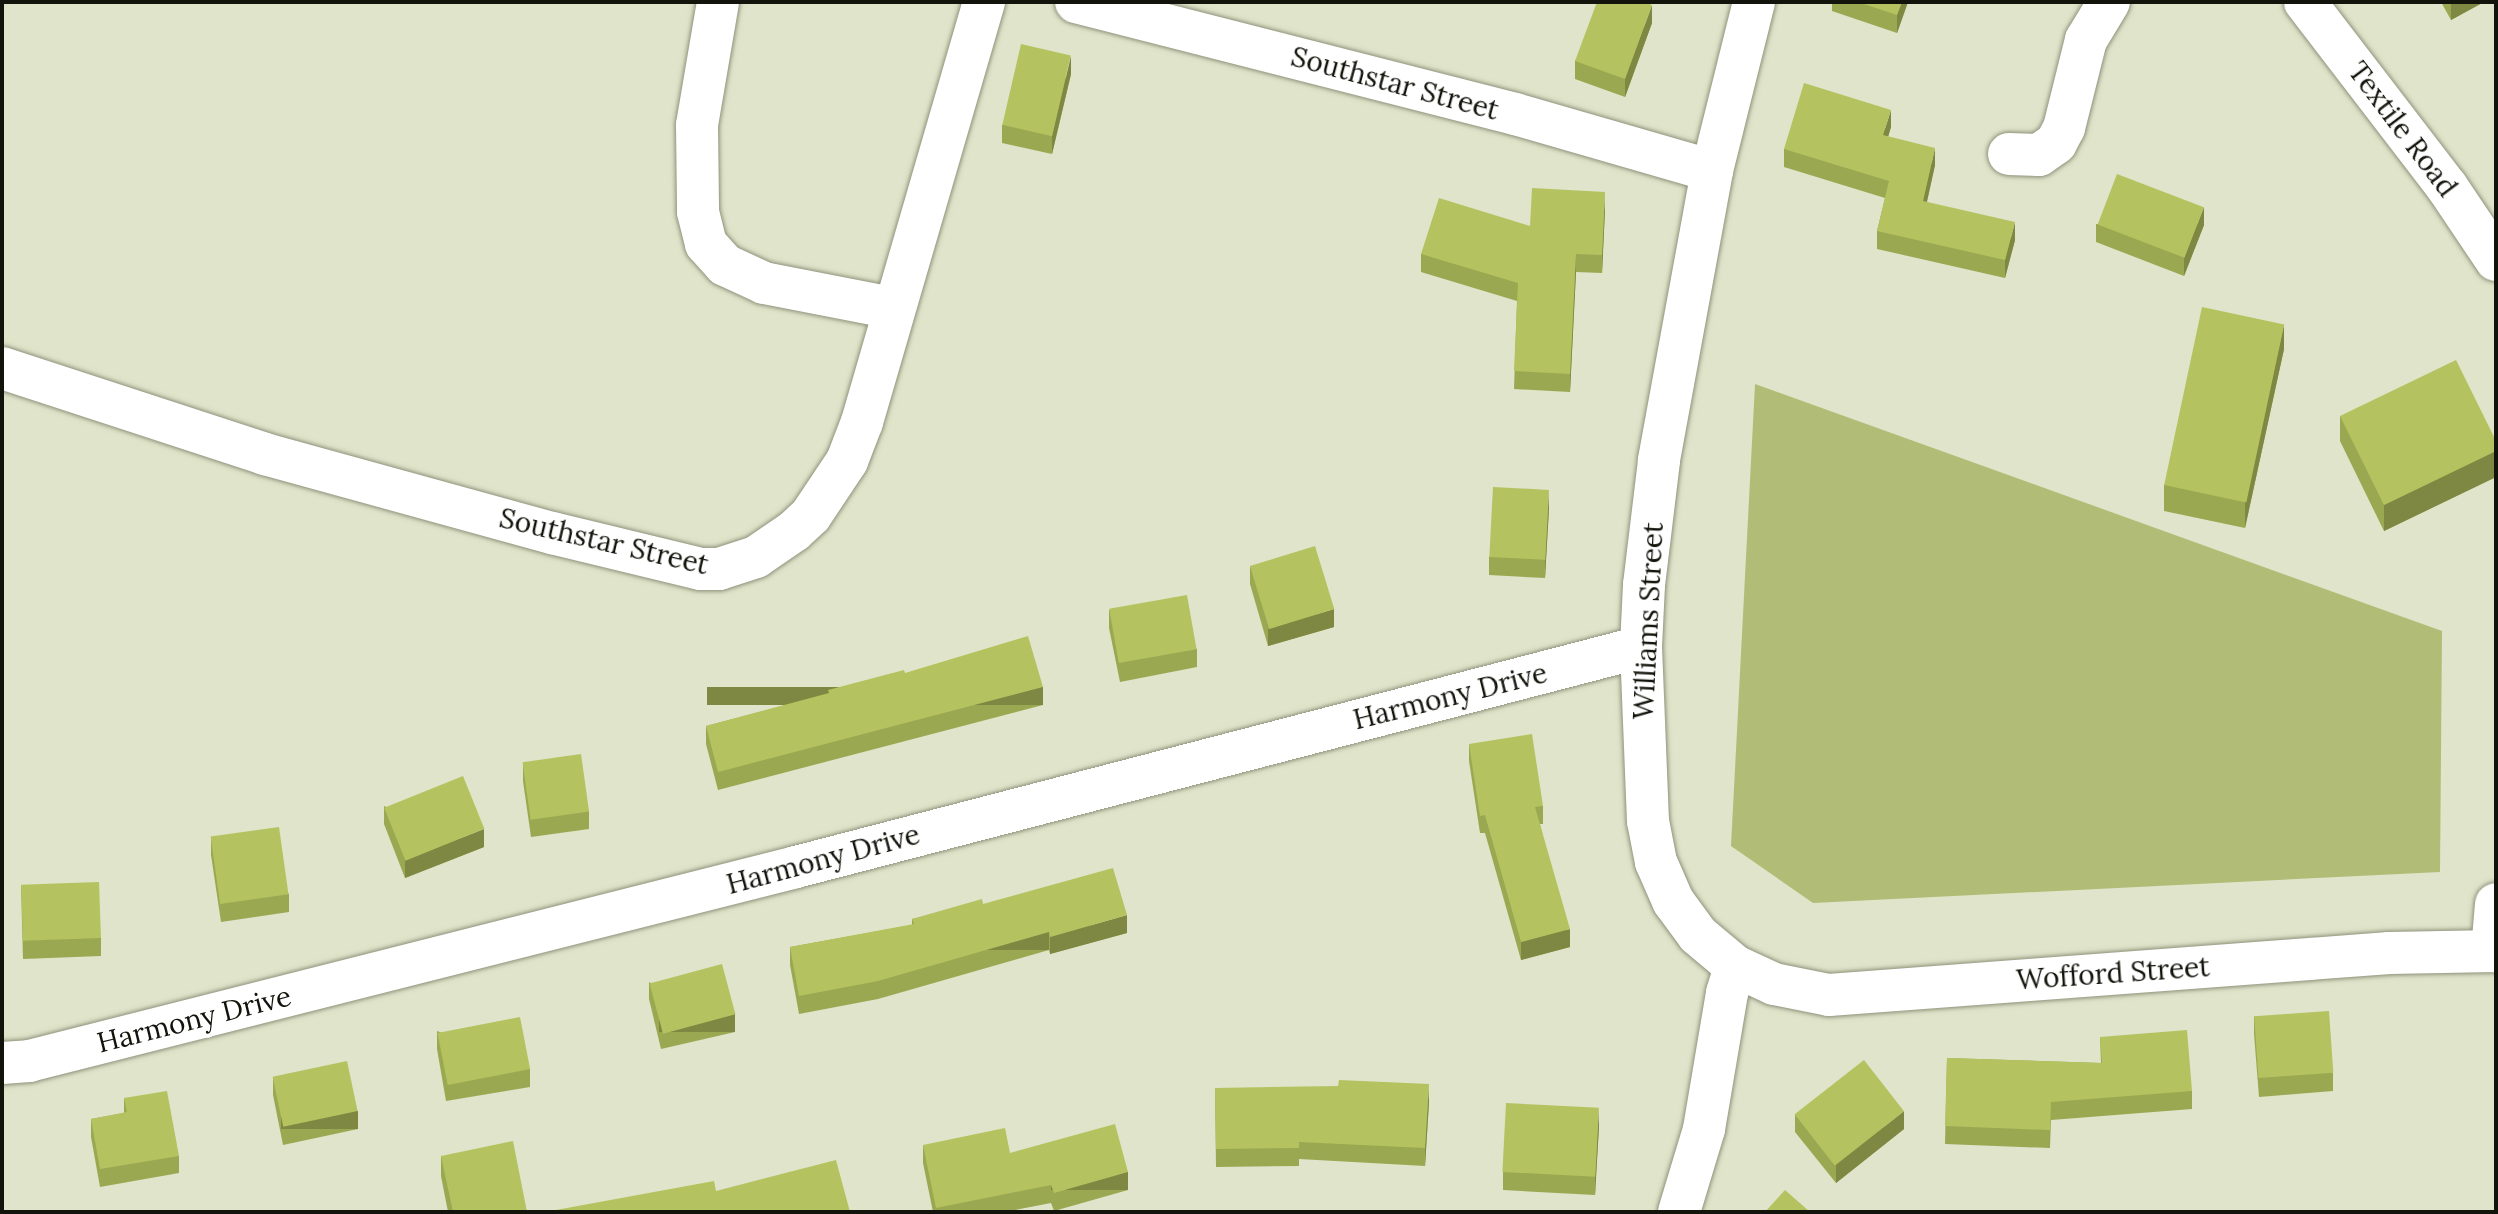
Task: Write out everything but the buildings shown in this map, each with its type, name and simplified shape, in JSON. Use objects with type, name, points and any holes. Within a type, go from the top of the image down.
[{"type":"street","points":[[718,2],[697,125],[698,212],[706,244],[725,265],[764,283],[893,308]]},
{"type":"street","name":"Southstar Street","points":[[2,368],[280,458],[552,533],[701,569],[719,569],[756,557],[794,531],[838,480],[862,422],[984,2]]},
{"type":"street","name":"Southstar Street","points":[[1076,2],[1515,114],[1712,171]]},
{"type":"street","name":"Williams Street","points":[[1735,966],[1698,935],[1673,901],[1656,862],[1644,777],[1641,647],[1659,461],[1712,171],[1754,2]]},
{"type":"street","points":[[2009,154],[2039,155],[2056,143],[2064,128],[2086,40],[2109,2]]},
{"type":"street","name":"Textile Road","points":[[2305,2],[2447,187],[2496,260]]},
{"type":"street","name":"Harmony Drive","points":[[2,1063],[29,1061],[796,867],[1641,647]]},
{"type":"street","points":[[2494,951],[2496,904]]},
{"type":"street","name":"Wofford Street","points":[[1735,966],[1774,984],[1829,995],[2374,954],[2494,951]]},
{"type":"street","points":[[1679,1212],[1704,1129],[1727,993],[1735,966]]},
{"type":"green space","points":[[1755,384],[2442,631],[2440,872],[1813,903],[1731,846]]}]
